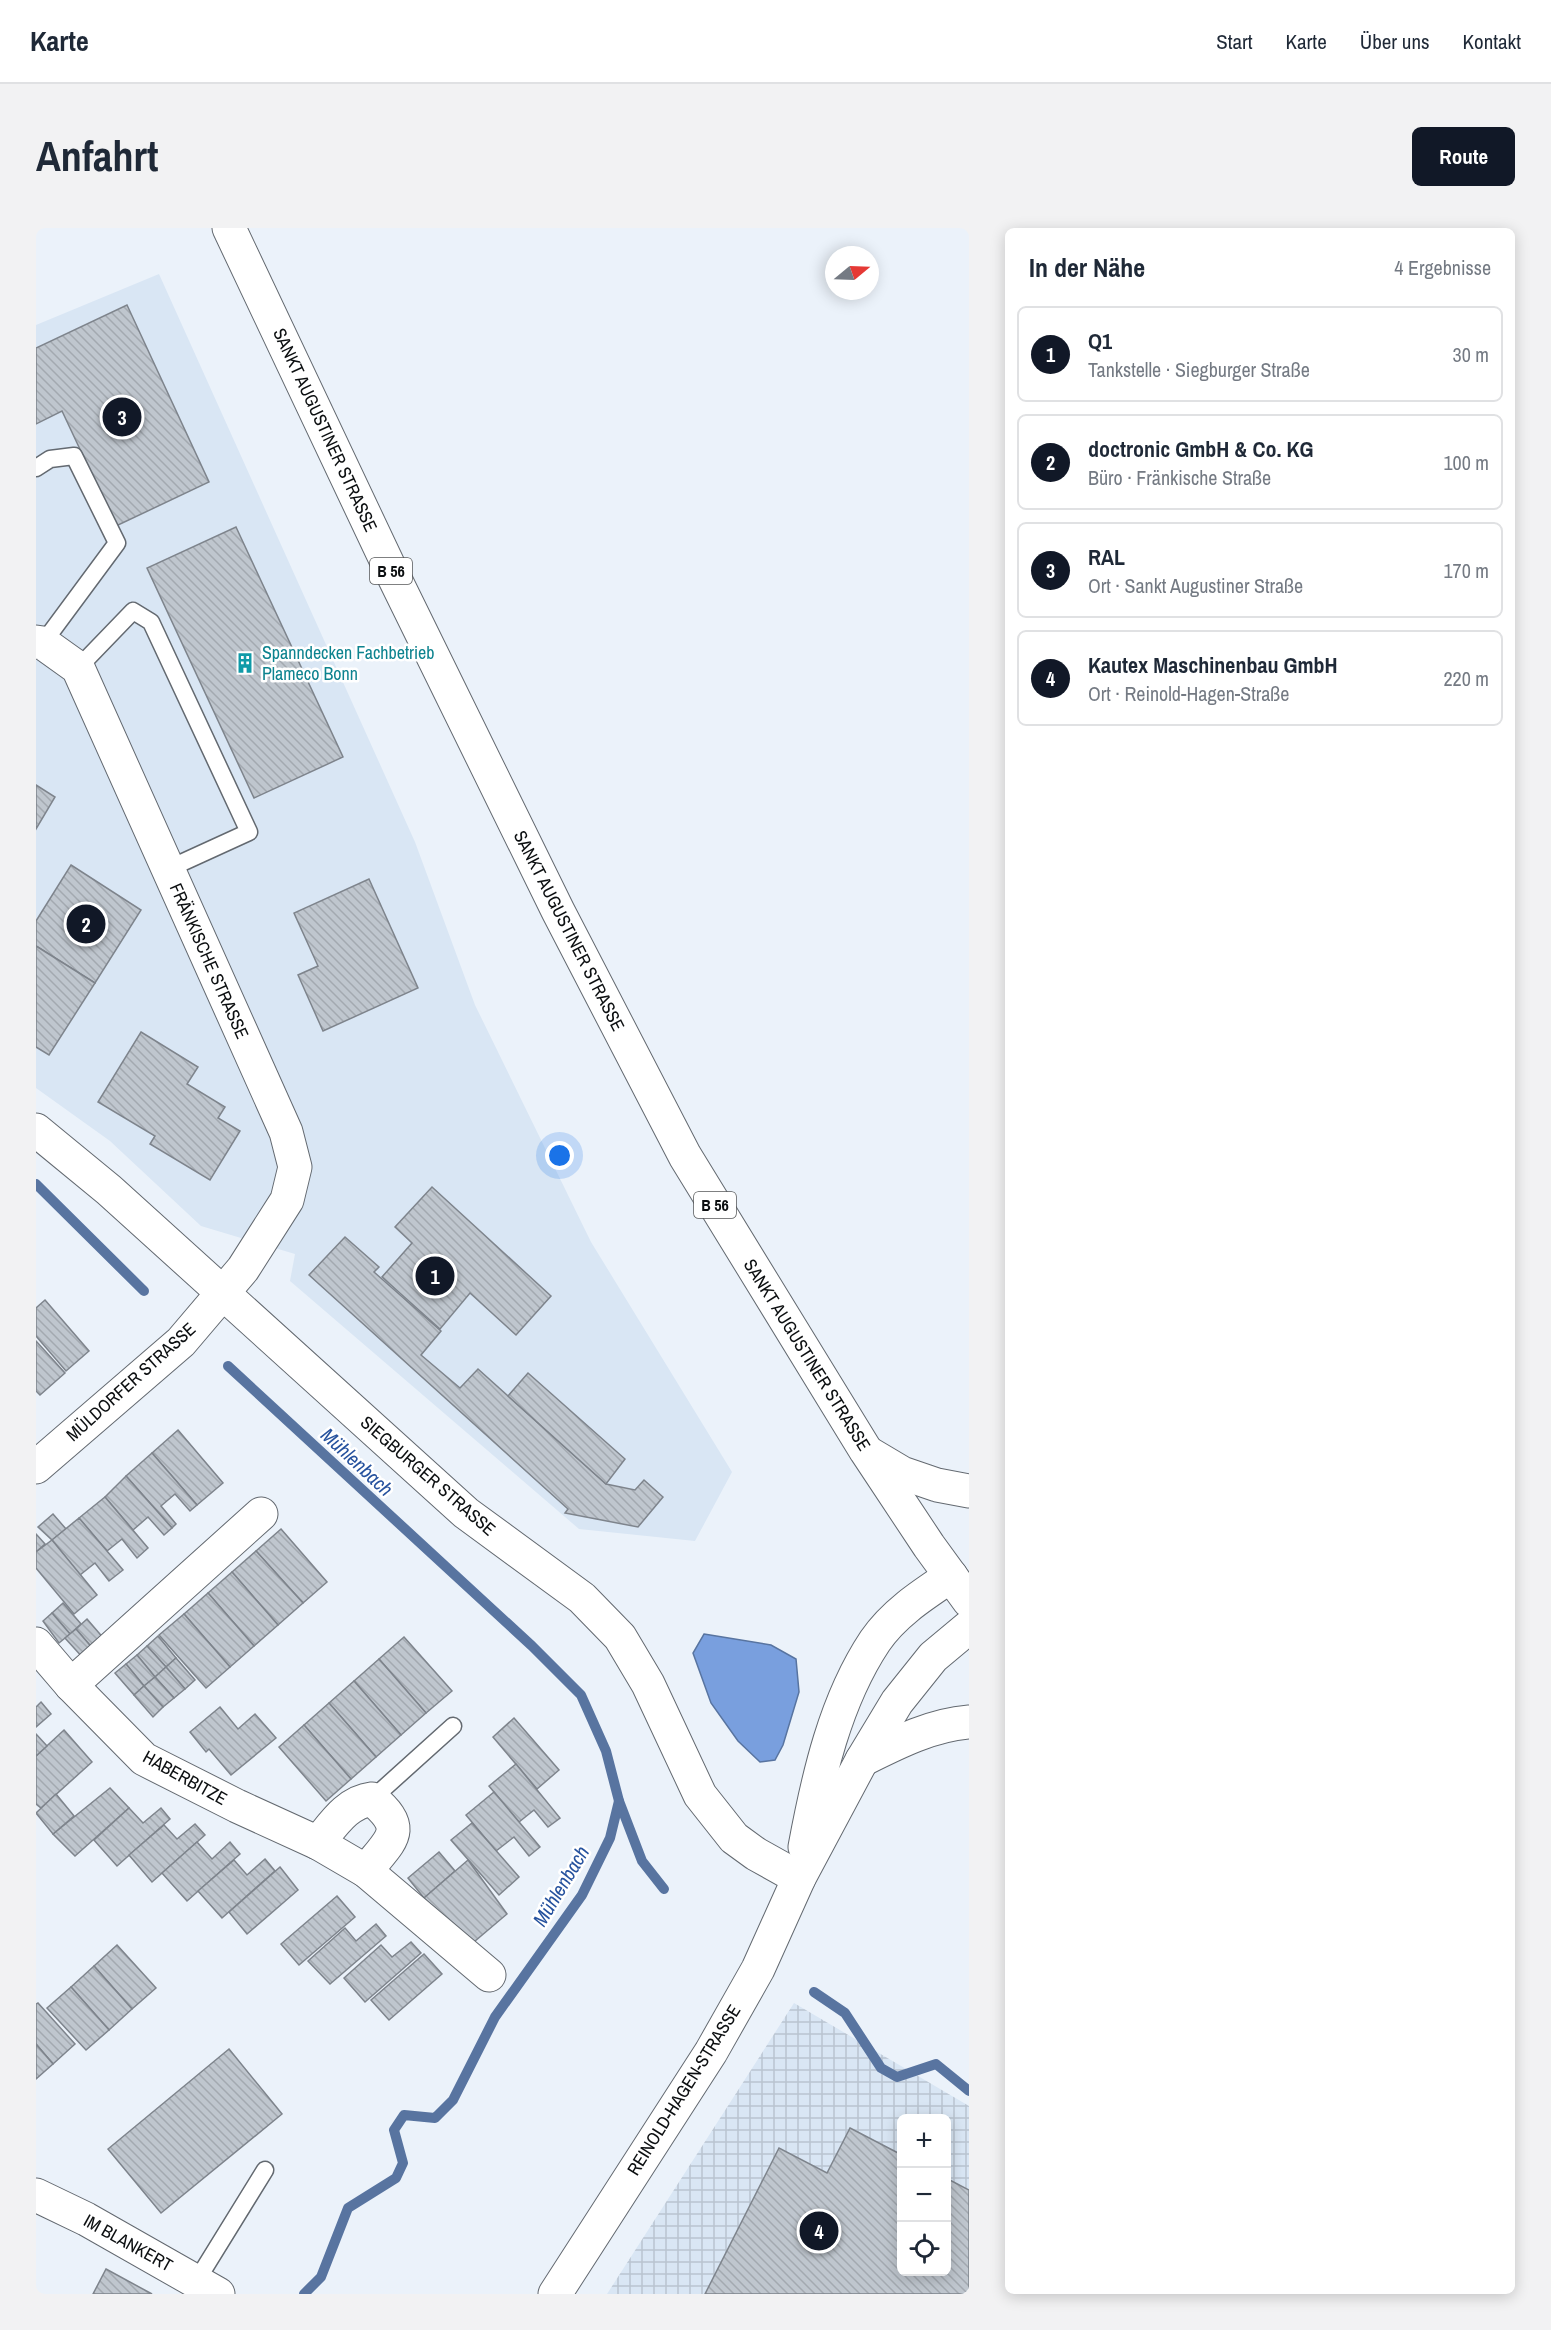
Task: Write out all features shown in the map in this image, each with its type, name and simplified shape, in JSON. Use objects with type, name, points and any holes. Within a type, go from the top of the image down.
[{"type":"main road","name":"SANKT AUGUSTINER STRASSE","points":[[229,228],[394,577],[552,901],[679,1146],[866,1451],[960,1589]]},
{"type":"main road","points":[[39,642],[78,668]]},
{"type":"main road","name":"FRÄNKISCHE STRASSE","points":[[78,668],[286,1132],[295,1167],[287,1200],[243,1269],[223,1293]]},
{"type":"main road","name":"SIEGBURGER STRASSE","points":[[36,1130],[109,1190],[466,1513],[582,1598],[620,1637],[643,1674],[700,1795],[734,1838],[756,1854],[799,1878]]},
{"type":"main road","name":"MÜLDORFER STRASSE","points":[[36,1467],[181,1342],[223,1293]]},
{"type":"main road","points":[[866,1451],[902,1473],[937,1485],[969,1491]]},
{"type":"main road","points":[[71,1684],[261,1514]]},
{"type":"main road","name":"REINOLD-HAGEN-STRASSE","points":[[799,1878],[816,1788],[845,1698],[875,1640],[898,1615],[960,1589]]},
{"type":"main road","name":"REINOLD-HAGEN-STRASSE","points":[[555,2294],[711,2052],[759,1969],[799,1878],[862,1760],[897,1702],[940,1650],[969,1627]]},
{"type":"main road","name":"HABERBITZE","points":[[36,1644],[144,1760],[318,1843],[366,1870],[489,1975]]},
{"type":"main road","points":[[862,1760],[902,1740],[935,1728],[969,1722]]},
{"type":"main road","points":[[318,1843],[346,1810],[360,1800],[372,1798],[387,1812],[394,1824],[393,1836],[366,1870]]},
{"type":"main road","name":"IM BLANKERT","points":[[36,2196],[86,2219],[201,2290]]},
{"type":"lane","points":[[36,468],[50,459],[74,456],[117,543],[39,642]]},
{"type":"lane","points":[[78,668],[133,611],[151,622],[249,832],[168,869]]},
{"type":"lane","points":[[372,1798],[453,1726]]},
{"type":"lane","points":[[201,2290],[264,2170]]},
{"type":"shaded area","points":[[159,274],[415,842],[475,1005],[591,1242],[732,1472],[695,1541],[579,1529],[290,1281],[295,1254],[201,1226],[110,1141],[36,1088],[36,325]]},
{"type":"shaded area","points":[[794,2003],[969,2106],[969,2294],[607,2294]]},
{"type":"water","points":[[704,1634],[771,1645],[796,1659],[799,1692],[783,1745],[775,1760],[760,1762],[738,1741],[711,1703],[693,1653]]},
{"type":"building","points":[[127,305],[209,482],[116,526],[62,411],[36,424],[36,348]]},
{"type":"building","name":"Spanndecken Fachbetrieb Plameco Bonn","points":[[236,527],[343,757],[254,798],[147,568]]},
{"type":"building","points":[[36,785],[55,797],[36,829]]},
{"type":"building","points":[[71,865],[141,910],[95,983],[36,946],[36,921]]},
{"type":"building","points":[[369,879],[418,988],[323,1031],[298,975],[318,966],[294,913]]},
{"type":"building","points":[[36,946],[95,983],[49,1055],[36,1047]]},
{"type":"building","points":[[141,1032],[198,1067],[187,1084],[225,1107],[218,1118],[240,1131],[210,1180],[150,1144],[155,1136],[98,1102]]},
{"type":"building","points":[[432,1187],[551,1296],[516,1335],[470,1293],[440,1329],[382,1277],[412,1243],[395,1227]]},
{"type":"building","points":[[345,1237],[379,1267],[374,1272],[441,1331],[421,1355],[460,1388],[478,1369],[606,1484],[635,1490],[644,1480],[663,1497],[638,1527],[565,1513],[568,1509],[309,1275]]},
{"type":"building","points":[[45,1300],[89,1351],[66,1371],[36,1336],[36,1308]]},
{"type":"building","points":[[36,1341],[65,1373],[40,1395],[36,1391]]},
{"type":"building","points":[[528,1373],[625,1459],[606,1484],[508,1396]]},
{"type":"building","points":[[178,1430],[223,1483],[197,1505],[152,1453]]},
{"type":"building","points":[[152,1453],[197,1505],[190,1511],[175,1494],[161,1506],[176,1524],[172,1528],[126,1476]]},
{"type":"building","points":[[126,1476],[172,1528],[164,1535],[148,1517],[133,1530],[105,1497]]},
{"type":"building","points":[[105,1497],[148,1548],[137,1558],[122,1539],[107,1551],[79,1518]]},
{"type":"building","points":[[53,1514],[66,1529],[52,1540],[38,1527]]},
{"type":"building","points":[[79,1518],[123,1570],[109,1581],[95,1563],[80,1575],[52,1540]]},
{"type":"building","points":[[281,1529],[327,1582],[303,1603],[256,1551]]},
{"type":"building","points":[[36,1534],[45,1544],[36,1552]]},
{"type":"building","points":[[52,1540],[97,1595],[74,1614],[36,1568],[36,1552]]},
{"type":"building","points":[[256,1551],[303,1603],[278,1625],[232,1572]]},
{"type":"building","points":[[232,1572],[278,1625],[254,1646],[208,1593]]},
{"type":"building","points":[[208,1593],[254,1646],[230,1667],[184,1614]]},
{"type":"building","points":[[63,1603],[81,1624],[70,1634],[52,1613]]},
{"type":"building","points":[[52,1613],[70,1634],[59,1643],[43,1621]]},
{"type":"building","points":[[184,1614],[230,1667],[206,1688],[159,1635]]},
{"type":"building","points":[[87,1619],[105,1640],[94,1650],[76,1629]]},
{"type":"building","points":[[76,1629],[94,1650],[84,1659],[65,1638]]},
{"type":"building","points":[[158,1636],[176,1658],[166,1667],[147,1646]]},
{"type":"building","points":[[404,1637],[452,1691],[426,1713],[379,1659]]},
{"type":"building","points":[[147,1646],[166,1667],[155,1677],[137,1655]]},
{"type":"building","points":[[137,1655],[155,1677],[144,1686],[126,1664]]},
{"type":"building","points":[[176,1658],[195,1680],[185,1689],[166,1667]]},
{"type":"building","points":[[379,1659],[426,1713],[401,1735],[354,1681]]},
{"type":"building","points":[[126,1664],[144,1686],[134,1695],[115,1673]]},
{"type":"building","points":[[166,1667],[185,1689],[174,1698],[155,1677]]},
{"type":"building","points":[[155,1677],[174,1698],[163,1707],[144,1686]]},
{"type":"building","points":[[354,1681],[401,1735],[376,1757],[329,1703]]},
{"type":"building","points":[[144,1686],[163,1707],[153,1717],[134,1695]]},
{"type":"building","points":[[41,1702],[51,1714],[36,1727],[36,1707]]},
{"type":"building","points":[[329,1703],[376,1757],[351,1779],[304,1725]]},
{"type":"building","points":[[220,1707],[238,1729],[255,1714],[276,1738],[231,1775],[209,1749],[206,1752],[190,1732]]},
{"type":"building","points":[[514,1718],[559,1770],[537,1789],[493,1737]]},
{"type":"building","points":[[304,1725],[351,1779],[326,1801],[279,1747]]},
{"type":"building","points":[[64,1730],[92,1762],[41,1808],[36,1804],[36,1756]]},
{"type":"building","points":[[36,1734],[47,1746],[36,1756]]},
{"type":"building","points":[[516,1764],[560,1818],[548,1827],[534,1810],[519,1822],[489,1786]]},
{"type":"building","points":[[110,1788],[129,1808],[75,1856],[53,1834]]},
{"type":"building","points":[[494,1792],[540,1847],[529,1856],[514,1837],[496,1851],[466,1815]]},
{"type":"building","points":[[56,1794],[74,1816],[53,1834],[36,1813]]},
{"type":"building","points":[[129,1808],[143,1823],[161,1808],[170,1819],[117,1866],[94,1840]]},
{"type":"building","points":[[472,1823],[519,1877],[499,1895],[451,1840]]},
{"type":"building","points":[[195,1824],[205,1835],[152,1882],[129,1855],[164,1825],[177,1839]]},
{"type":"building","points":[[197,1842],[212,1859],[230,1842],[240,1854],[187,1901],[162,1873]]},
{"type":"building","points":[[439,1852],[455,1871],[424,1898],[408,1878]]},
{"type":"building","points":[[265,1859],[275,1871],[222,1918],[198,1891],[234,1860],[247,1875]]},
{"type":"building","points":[[468,1860],[507,1914],[468,1947],[424,1898]]},
{"type":"building","points":[[280,1867],[298,1890],[247,1934],[229,1912]]},
{"type":"building","points":[[337,1896],[355,1917],[299,1965],[281,1944]]},
{"type":"building","points":[[376,1924],[386,1936],[330,1984],[308,1961],[345,1928],[356,1941]]},
{"type":"building","points":[[411,1942],[421,1953],[365,2002],[344,1978],[381,1945],[392,1957]]},
{"type":"building","points":[[117,1945],[156,1988],[132,2009],[94,1966]]},
{"type":"building","points":[[424,1954],[442,1974],[389,2020],[371,2000]]},
{"type":"building","points":[[94,1966],[132,2009],[109,2030],[71,1987]]},
{"type":"building","points":[[71,1987],[109,2030],[86,2050],[47,2008]]},
{"type":"building","points":[[38,2003],[75,2044],[53,2064],[36,2044],[36,2004]]},
{"type":"building","points":[[36,2044],[53,2064],[36,2079]]},
{"type":"building","points":[[229,2049],[282,2114],[161,2213],[108,2149]]},
{"type":"building","points":[[850,2128],[897,2152],[897,2276],[951,2276],[951,2181],[969,2190],[969,2294],[705,2294],[779,2148],[827,2173]]},
{"type":"building","points":[[106,2269],[152,2294],[93,2294]]},
{"type":"waterway","name":"Mühlenbach","points":[[36,1184],[144,1291]]},
{"type":"waterway","name":"Mühlenbach","points":[[228,1366],[532,1646],[581,1695],[606,1751],[619,1801],[642,1861],[664,1889]]},
{"type":"waterway","name":"Mühlenbach","points":[[304,2294],[321,2277],[348,2208],[396,2178],[403,2163],[394,2130],[404,2115],[435,2118],[453,2100],[495,2017],[582,1895],[610,1838],[619,1801]]},
{"type":"waterway","points":[[814,1992],[845,2013],[881,2068],[897,2077],[936,2064],[969,2091]]},
{"type":"place","name":"RAL","points":[[122,417]]},
{"type":"place","name":"Spanndecken Fachbetrieb Plameco Bonn","points":[[245,663]]},
{"type":"place","name":"doctronic GmbH & Co. KG","points":[[86,924]]},
{"type":"place","name":"Q1","points":[[435,1276]]},
{"type":"place","name":"Kautex Maschinenbau GmbH","points":[[819,2231]]}]
